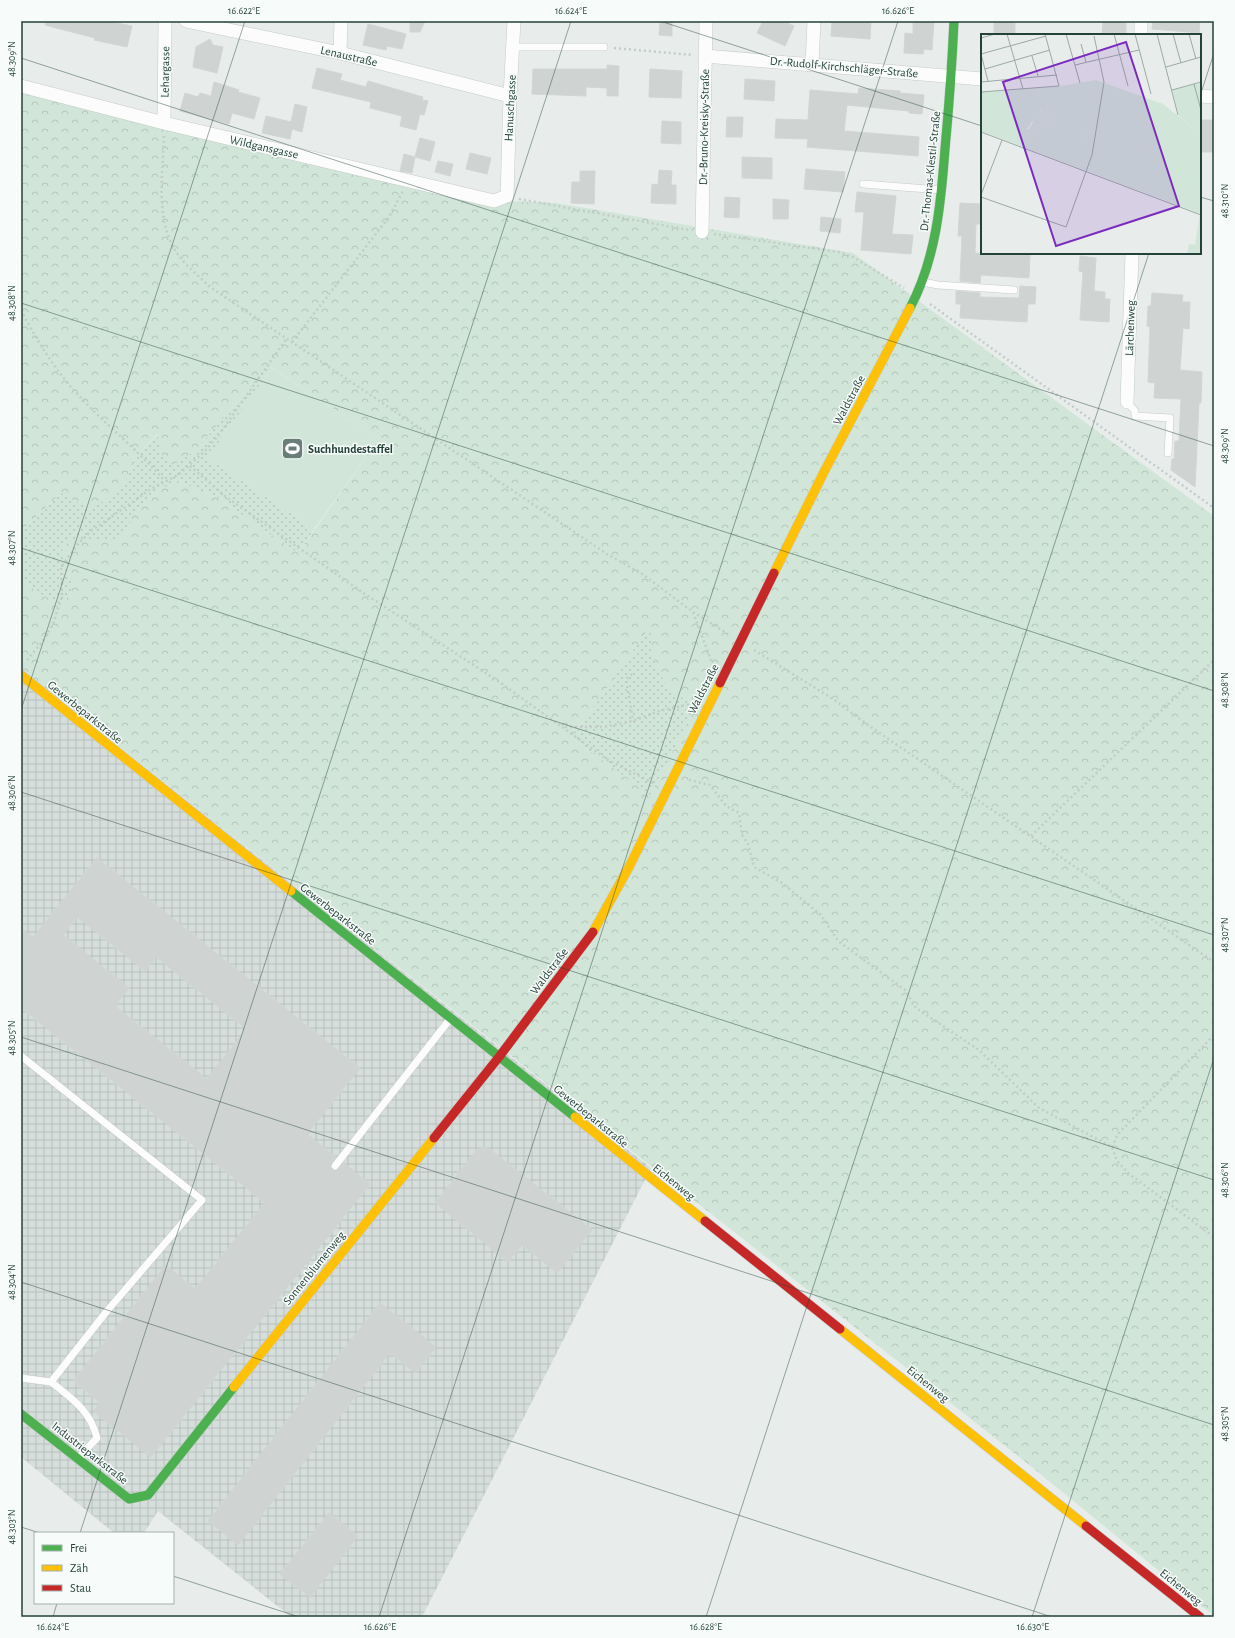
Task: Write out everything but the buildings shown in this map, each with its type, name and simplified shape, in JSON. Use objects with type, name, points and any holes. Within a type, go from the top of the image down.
[{"type":"street","name":"Lehargasse","points":[[164,123],[166,21]]},
{"type":"street","name":"Lenaustraße","points":[[186,21],[340,53],[510,96]]},
{"type":"street","points":[[340,53],[341,21]]},
{"type":"street","name":"Hanuschgasse","points":[[507,196],[514,21]]},
{"type":"street","name":"Dr.-Bruno-Kreisky-Straße","points":[[702,232],[706,21]]},
{"type":"street","points":[[812,65],[814,21]]},
{"type":"street","name":"Dr.-Thomas-Klestil-Straße","points":[[905,318],[921,282],[935,238],[942,190],[952,76],[954,21]]},
{"type":"street","points":[[1141,34],[1142,21]]},
{"type":"street","name":"Dr.-Rudolf-Kirchschläger-Straße","points":[[705,56],[981,79]]},
{"type":"street","name":"Wildgansgasse","points":[[21,86],[164,123],[494,201],[507,196]]},
{"type":"street","points":[[1201,96],[1214,97]]},
{"type":"street","name":"Lärchenweg","points":[[1127,402],[1132,254]]},
{"type":"street","name":"Waldstraße","points":[[498,1056],[597,927],[629,867],[825,470],[905,318]]},
{"type":"street","name":"Gewerbeparkstraße","points":[[21,675],[640,1170]]},
{"type":"street","name":"Sonnenblumenweg","points":[[148,1495],[498,1056]]},
{"type":"street","name":"Eichenweg","points":[[640,1170],[1200,1617]]},
{"type":"street","name":"Industrieparkstraße","points":[[21,1414],[128,1499],[148,1495]]},
{"type":"lane","points":[[514,47],[604,47]]},
{"type":"lane","points":[[863,184],[942,190]]},
{"type":"lane","points":[[921,282],[938,285],[1014,290]]},
{"type":"lane","points":[[1127,402],[1135,411],[1135,416],[1170,418],[1168,453]]},
{"type":"lane","points":[[335,1166],[450,1019]]},
{"type":"lane","points":[[21,1056],[202,1200],[107,1311],[51,1382]]},
{"type":"lane","points":[[21,1378],[51,1382],[82,1407],[95,1430],[97,1438],[78,1458]]},
{"type":"path","points":[[604,47],[705,56]]},
{"type":"path","points":[[164,123],[162,208],[167,234],[179,256],[210,287],[610,556],[641,573],[693,612],[833,699],[868,725],[1214,962]]},
{"type":"path","points":[[292,342],[389,217],[409,180]]},
{"type":"path","points":[[507,196],[702,232],[839,252],[853,257],[916,295],[962,326],[1214,508]]},
{"type":"path","points":[[21,310],[39,343],[80,397],[147,460],[165,482]]},
{"type":"path","points":[[25,663],[43,641],[53,624],[62,596],[61,567],[69,555],[90,531],[190,466],[218,436],[287,338]]},
{"type":"path","points":[[190,466],[226,497],[266,526],[365,594],[498,681],[608,760],[666,790]]},
{"type":"path","points":[[693,612],[720,684]]},
{"type":"path","points":[[1031,836],[1214,660]]},
{"type":"path","points":[[632,674],[626,679],[633,721]]},
{"type":"path","points":[[563,727],[604,727],[633,721],[659,711],[695,704],[709,705]]},
{"type":"path","points":[[673,776],[710,785],[726,806],[739,813],[742,835],[748,844],[754,867],[782,883],[821,915],[838,941],[905,990],[916,1008],[979,1050],[1039,1108],[1112,1147],[1117,1161],[1128,1173],[1214,1238]]},
{"type":"path","points":[[1112,1147],[1118,1134],[1214,1035]]},
{"type":"shaded area","points":[[21,669],[651,1168],[422,1617],[291,1617],[158,1511],[145,1532],[113,1532],[21,1457]]},
{"type":"green space","points":[[21,81],[505,201],[556,203],[853,253],[1214,516],[1214,1616],[1033,1468],[21,669],[21,578],[38,593],[63,605],[73,586],[67,574],[62,548],[72,539],[116,539],[127,532],[131,518],[160,490],[177,481],[216,497],[298,553],[379,439],[268,365],[195,451],[173,465],[161,454],[157,434],[139,453],[122,487],[91,510],[61,493],[21,531]],"holes":[[[652,624],[651,632],[654,658],[665,682],[670,688],[695,708],[650,795],[572,738]]]},
{"type":"green space","points":[[268,365],[272,368],[208,458],[314,529],[298,554],[216,497],[177,481],[160,490],[131,518],[127,532],[116,540],[72,539],[67,574],[73,586],[63,606],[38,593],[21,578],[21,531],[61,493],[122,487],[139,453],[158,434],[173,464],[195,451]]},
{"type":"green space","name":"Suchhundestaffel","points":[[272,368],[379,439],[314,529],[207,458]]},
{"type":"green space","points":[[652,622],[670,687],[695,708],[650,796],[572,738]]},
{"type":"traffic: fast","points":[[910,308],[926,270],[936,230],[949,101],[954,21]]},
{"type":"traffic: fast","points":[[291,891],[575,1117]]},
{"type":"traffic: fast","points":[[21,1414],[129,1499],[148,1495],[234,1387]]},
{"type":"traffic: slow","points":[[774,573],[825,470],[910,308]]},
{"type":"traffic: slow","points":[[21,675],[291,891]]},
{"type":"traffic: slow","points":[[593,932],[629,867],[720,683]]},
{"type":"traffic: slow","points":[[575,1117],[705,1221]]},
{"type":"traffic: slow","points":[[234,1387],[434,1138]]},
{"type":"traffic: slow","points":[[840,1329],[1086,1526]]},
{"type":"traffic: jam","points":[[720,683],[774,573]]},
{"type":"traffic: jam","points":[[434,1138],[499,1057],[593,932]]},
{"type":"traffic: jam","points":[[705,1221],[840,1329]]},
{"type":"traffic: jam","points":[[1086,1526],[1200,1617]]},
{"type":"place","name":"Suchhundestaffel","points":[[293,449]]}]
